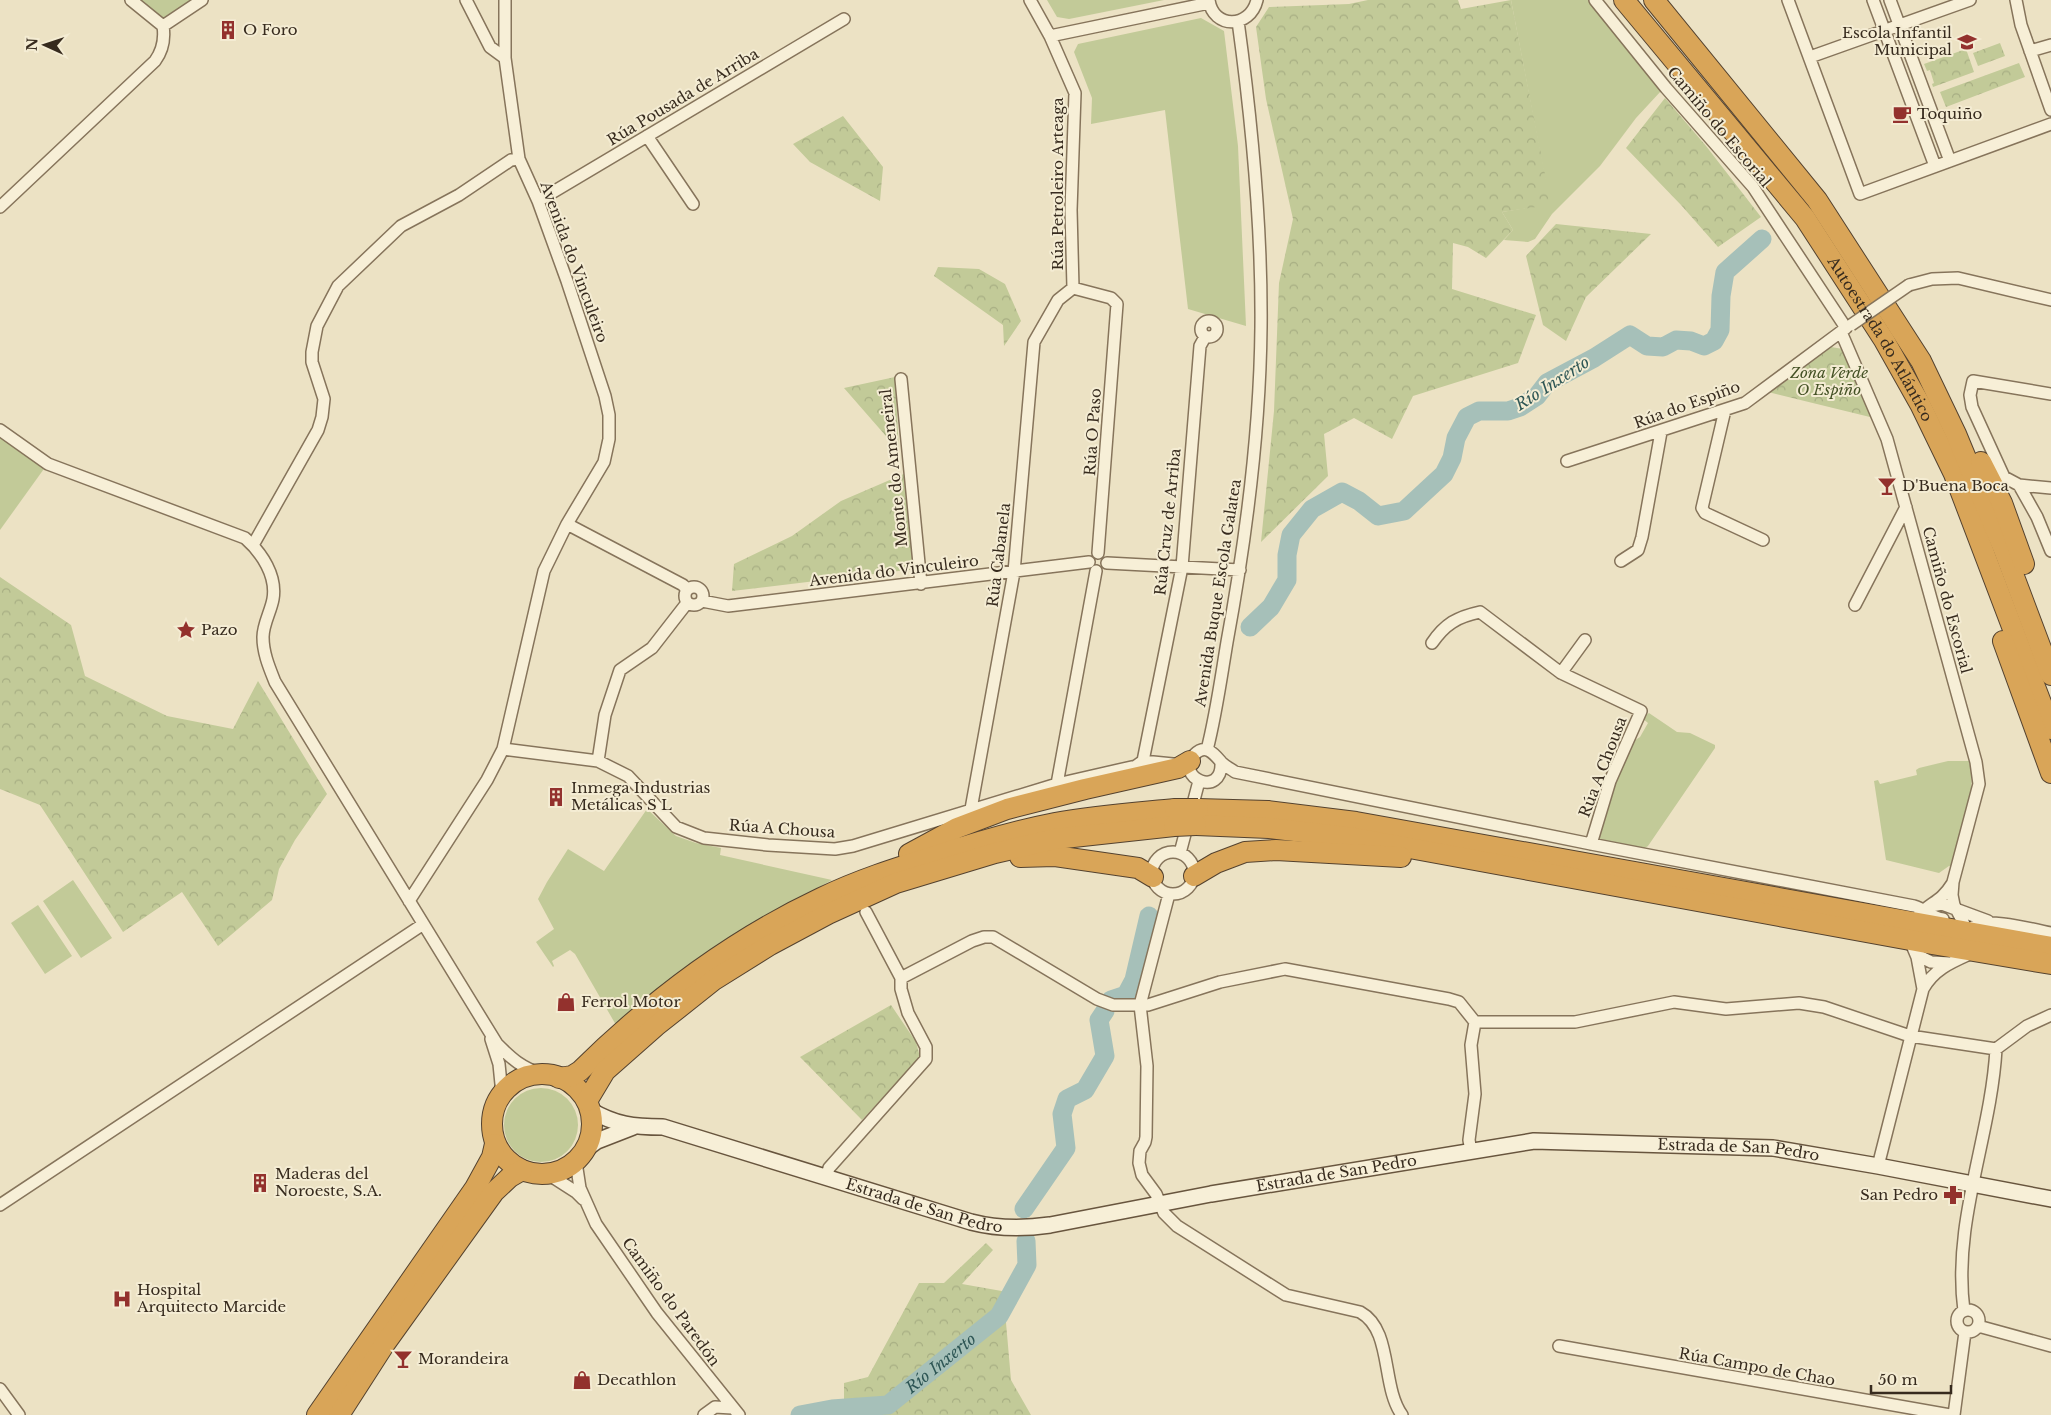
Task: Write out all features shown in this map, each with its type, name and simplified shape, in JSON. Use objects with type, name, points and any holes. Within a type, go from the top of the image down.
[{"type":"highway","name":"Autoestrada do Atlántico","points":[[1624,0],[1805,218],[1884,340],[1920,404],[1954,474],[2051,729]]},
{"type":"highway","name":"Autoestrada do Atlántico","points":[[1654,0],[1818,200],[1920,361],[1956,434],[2004,550],[2051,675]]},
{"type":"highway","points":[[1884,340],[1892,370],[1942,476],[2051,772]]},
{"type":"highway","points":[[1920,361],[1952,405],[2002,503],[2051,636]]},
{"type":"highway","points":[[880,873],[907,855],[957,828],[1007,810],[1085,789],[1178,768],[1187,763]]},
{"type":"highway","points":[[317,1415],[475,1188],[492,1157],[495,1144],[492,1120],[495,1105],[502,1094],[520,1079],[537,1074],[572,1076],[580,1072],[646,1011],[703,968],[761,929],[822,897],[880,873],[991,837],[1045,825],[1108,815],[1175,818],[1268,811],[1356,822],[1919,926]]},
{"type":"highway","points":[[1197,817],[1355,838],[1502,865],[1919,926],[1977,932],[2051,947]]},
{"type":"highway","points":[[495,1144],[510,1162],[522,1170],[537,1174],[560,1172],[581,1156],[590,1138],[589,1106],[592,1090],[605,1071],[656,1026],[714,980],[770,945],[828,914],[896,883],[995,853],[1055,839],[1175,818]]},
{"type":"highway","points":[[1194,876],[1216,863],[1245,852],[1276,850],[1502,865]]},
{"type":"highway","points":[[932,871],[971,869],[1017,857],[1044,855],[1138,868],[1153,877]]},
{"type":"highway","points":[[1977,932],[2051,964]]},
{"type":"highway","points":[[551,1076],[577,1089],[589,1106]]},
{"type":"highway","points":[[339,1415],[384,1345],[494,1192],[510,1177],[522,1170]]},
{"type":"street","points":[[0,207],[155,61],[162,52],[163,26],[131,0]]},
{"type":"street","points":[[163,26],[202,0]]},
{"type":"street","points":[[466,0],[490,47],[505,58]]},
{"type":"street","name":"Avenida do Vinculeiro","points":[[409,901],[487,780],[502,749],[544,571],[567,524],[604,462],[609,440],[610,415],[567,281],[538,201],[519,159],[505,58],[505,0]]},
{"type":"street","name":"Rúa Petroleiro Arteaga","points":[[1030,0],[1050,36],[1075,93],[1071,210],[1073,288]]},
{"type":"street","points":[[1050,36],[1209,1],[1216,16],[1223,20],[1238,22],[1251,14],[1256,0]]},
{"type":"street","name":"Camiño do Escorial","points":[[1595,0],[1666,88],[1753,187],[1846,328],[1887,439],[1976,762],[1979,784],[1953,882]]},
{"type":"street","points":[[1788,0],[1860,194],[2051,124]]},
{"type":"street","points":[[1873,0],[1935,166]]},
{"type":"street","points":[[1890,0],[1950,161]]},
{"type":"street","points":[[1810,57],[1970,0]]},
{"type":"street","points":[[2016,0],[2021,25],[2051,110]]},
{"type":"street","name":"Rúa Pousada de Arriba","points":[[538,201],[844,19]]},
{"type":"street","name":"Avenida Buque Escola Galatea","points":[[1207,750],[1240,570],[1250,493],[1259,386],[1261,327],[1260,244],[1252,119],[1238,22]]},
{"type":"street","points":[[2030,51],[2051,45]]},
{"type":"street","points":[[646,136],[693,204]]},
{"type":"street","points":[[253,545],[318,430],[324,399],[312,362],[312,352],[317,326],[338,286],[401,226],[459,195],[511,160],[519,159]]},
{"type":"street","name":"Rúa do Espiño","points":[[1567,461],[1661,432],[1745,403],[1846,328],[1909,285],[1932,279],[1958,278],[2051,300]]},
{"type":"street","name":"Rúa Cabanela","points":[[971,809],[1014,572],[1034,342],[1053,308],[1064,294],[1073,288]]},
{"type":"street","name":"Rúa O Paso","points":[[1073,288],[1111,298],[1117,304],[1098,552]]},
{"type":"street","name":"Rúa Cruz de Arriba","points":[[1140,763],[1182,567],[1200,346],[1205,336]]},
{"type":"street","name":"Monte do Ameneiral","points":[[900,379],[921,584]]},
{"type":"street","points":[[2051,394],[1974,382],[1970,395],[1972,407],[2004,477],[2019,485],[2051,488]]},
{"type":"street","points":[[1725,410],[1702,508],[1705,513],[1763,540]]},
{"type":"street","points":[[0,430],[48,464],[245,538],[253,545],[273,577],[273,597],[263,635],[265,655],[275,682],[422,925],[497,1044],[514,1061],[525,1068],[551,1076]]},
{"type":"street","points":[[1621,562],[1638,550],[1642,537],[1661,432]]},
{"type":"street","points":[[2019,485],[2037,517],[2051,551]]},
{"type":"street","points":[[1855,605],[1906,506]]},
{"type":"street","points":[[567,524],[683,585],[687,590]]},
{"type":"street","points":[[1057,784],[1093,566],[1092,555],[1098,552],[1106,556],[1108,563],[1104,569],[1093,566]]},
{"type":"street","points":[[1108,563],[1240,570]]},
{"type":"street","name":"Avenida do Vinculeiro","points":[[702,601],[728,606],[1014,572],[1093,566]]},
{"type":"street","points":[[692,587],[700,589],[704,595],[702,601],[696,606],[688,603],[685,595],[687,590],[692,587]]},
{"type":"street","points":[[598,761],[605,715],[620,670],[652,648],[688,603]]},
{"type":"street","name":"Rúa A Chousa","points":[[1432,643],[1441,630],[1462,616],[1480,612],[1561,673],[1641,711],[1610,781],[1590,844]]},
{"type":"street","points":[[1561,673],[1585,640]]},
{"type":"street","name":"Rúa A Chousa","points":[[502,749],[598,761],[628,776],[676,827],[704,838],[768,845],[844,848],[1057,784],[1140,763],[1187,763]]},
{"type":"street","points":[[1221,762],[1218,776],[1214,781],[1206,783],[1199,781],[1190,772],[1187,763],[1197,753],[1207,750],[1216,755],[1221,762],[1235,772],[1590,844],[1914,906],[1931,962],[1950,963]]},
{"type":"street","points":[[1180,853],[1199,781]]},
{"type":"street","points":[[1180,853],[1187,857],[1193,866],[1194,876],[1191,884],[1185,890],[1177,894],[1169,894],[1162,891],[1156,885],[1152,870],[1157,860],[1164,854],[1180,853]]},
{"type":"street","points":[[1953,882],[1952,896],[1956,910],[1977,932]]},
{"type":"street","points":[[1923,989],[1919,926],[1953,882]]},
{"type":"street","points":[[1169,894],[1140,1005],[1147,1066],[1146,1142],[1140,1151],[1139,1163],[1142,1175],[1156,1194],[1164,1213],[1177,1226],[1286,1296],[1360,1312],[1369,1317],[1375,1325],[1383,1347],[1392,1392],[1397,1408],[1402,1415]]},
{"type":"street","points":[[1919,926],[1942,904],[1956,910],[1977,932],[2051,933]]},
{"type":"street","points":[[826,1178],[829,1168],[926,1059],[926,1047],[908,1013],[901,989],[901,978],[866,912]]},
{"type":"street","points":[[0,1205],[422,925]]},
{"type":"street","points":[[1878,1166],[1923,989],[1930,977],[1950,963],[1977,932]]},
{"type":"street","points":[[901,978],[972,940],[994,937],[1097,999],[1113,1005],[1148,1005],[1220,982],[1285,969],[1459,1002],[1476,1022],[1575,1022],[1674,1002],[1726,1009],[1799,1003],[1824,1007],[1910,1036],[1996,1049],[2026,1026],[2051,1015]]},
{"type":"street","points":[[1471,1151],[1469,1140],[1475,1094],[1471,1045],[1476,1022]]},
{"type":"street","points":[[488,1030],[499,1064],[502,1094]]},
{"type":"street","points":[[1964,1311],[1961,1288],[1972,1184],[1995,1078],[1996,1049]]},
{"type":"street","points":[[589,1106],[604,1117],[633,1127]]},
{"type":"street","points":[[585,1202],[576,1174],[581,1156],[597,1141],[633,1127]]},
{"type":"street","name":"Estrada de San Pedro","points":[[633,1127],[663,1127],[971,1222],[1000,1229],[1050,1225],[1159,1204],[1534,1141],[1772,1148],[2051,1199]]},
{"type":"street","points":[[548,1174],[576,1192],[585,1202]]},
{"type":"street","name":"Camiño do Paredón","points":[[585,1202],[596,1224],[657,1313],[735,1411]]},
{"type":"street","points":[[1970,1310],[1976,1314],[1979,1320],[1978,1326],[1972,1332],[1965,1332],[1960,1329],[1957,1322],[1958,1316],[1964,1311],[1970,1310]]},
{"type":"street","points":[[1978,1326],[2051,1346]]},
{"type":"street","points":[[1954,1415],[1965,1332]]},
{"type":"street","name":"Rúa Campo de Chao","points":[[1559,1346],[1950,1415]]},
{"type":"street","points":[[0,1389],[19,1415]]},
{"type":"street","points":[[704,1415],[716,1407],[735,1411]]},
{"type":"green space","points":[[140,0],[191,0],[163,19]]},
{"type":"green space","points":[[1047,0],[1164,0],[1069,19],[1057,17]]},
{"type":"green space","points":[[1368,0],[1458,0],[1461,9],[1511,0],[1551,205],[1502,212],[1513,230],[1486,258],[1468,247],[1453,243],[1452,289],[1536,315],[1518,363],[1413,396],[1392,439],[1354,418],[1324,434],[1328,476],[1261,542],[1274,411],[1279,283],[1293,219],[1266,99],[1256,27],[1269,7],[1349,4]]},
{"type":"green space","points":[[1511,0],[1590,0],[1660,87],[1661,91],[1636,118],[1600,166],[1552,214],[1535,239],[1528,242],[1504,240],[1513,230],[1502,212],[1550,204]]},
{"type":"green space","points":[[1201,18],[1224,31],[1238,146],[1246,326],[1188,309],[1165,110],[1091,124],[1092,98],[1074,52],[1078,44]]},
{"type":"green space","points":[[2000,43],[2005,56],[1978,66],[1973,53]]},
{"type":"green space","points":[[1966,49],[1974,72],[1933,87],[1932,84],[1934,83],[1930,70],[1927,71],[1924,64]]},
{"type":"green space","points":[[2019,63],[2025,77],[1946,107],[1940,92]]},
{"type":"green space","points":[[1665,98],[1706,146],[1761,217],[1718,247],[1626,148]]},
{"type":"green space","points":[[843,116],[883,167],[880,201],[810,162],[793,144]]},
{"type":"green space","points":[[1556,224],[1651,234],[1586,297],[1566,341],[1543,325],[1526,256]]},
{"type":"green space","points":[[938,267],[979,269],[1005,284],[1021,321],[1004,346],[1003,325],[934,276]]},
{"type":"green space","name":"Zona Verde O Espiño","points":[[1831,347],[1843,349],[1874,418],[1768,392],[1782,384]]},
{"type":"green space","points":[[895,377],[899,451],[844,388]]},
{"type":"green space","points":[[0,433],[46,466],[0,530]]},
{"type":"green space","points":[[906,473],[915,569],[732,591],[734,564],[792,536],[841,501]]},
{"type":"green space","points":[[0,577],[71,625],[85,676],[167,716],[233,729],[258,681],[327,794],[295,840],[279,869],[272,900],[218,946],[182,892],[123,932],[40,805],[0,789]]},
{"type":"green space","points":[[1649,713],[1677,732],[1690,733],[1715,745],[1715,748],[1648,846],[1643,849],[1601,841],[1598,837],[1629,744],[1640,737],[1648,723],[1642,718]]},
{"type":"green space","points":[[1948,761],[1969,761],[1971,774],[1970,801],[1952,867],[1949,866],[1939,873],[1886,860],[1874,781],[1878,780],[1880,784],[1917,775],[1916,770],[1919,768]]},
{"type":"green space","points":[[647,809],[676,836],[696,843],[721,848],[720,855],[832,880],[756,922],[616,1025],[575,954],[570,950],[552,961],[553,967],[536,942],[554,929],[538,899],[568,849],[604,871]]},
{"type":"green space","points":[[73,880],[112,938],[81,958],[43,901]]},
{"type":"green space","points":[[38,905],[72,956],[45,974],[11,923]]},
{"type":"green space","points":[[891,1005],[916,1042],[920,1057],[862,1120],[800,1057]]},
{"type":"green space","points":[[541,1088],[562,1094],[572,1104],[578,1125],[572,1146],[562,1156],[541,1162],[520,1156],[510,1146],[504,1125],[510,1104],[520,1094]]},
{"type":"green space","points":[[986,1243],[993,1250],[962,1284],[1013,1293],[1005,1311],[1011,1380],[1031,1415],[844,1415],[844,1383],[868,1377],[919,1283],[944,1283]]},
{"type":"waterway","name":"Río Inxerto","points":[[1250,627],[1271,607],[1287,580],[1287,555],[1291,535],[1312,509],[1342,492],[1359,501],[1378,516],[1404,511],[1444,474],[1452,458],[1456,438],[1467,417],[1479,411],[1508,411],[1520,407],[1537,396],[1547,383],[1594,358],[1630,335],[1647,346],[1663,347],[1676,340],[1691,341],[1704,346],[1714,341],[1720,330],[1721,296],[1725,272],[1762,239]]},
{"type":"waterway","name":"Río Inxerto","points":[[1111,1000],[1126,995],[1134,980],[1149,916]]},
{"type":"waterway","name":"Río Inxerto","points":[[1024,1209],[1066,1148],[1062,1114],[1067,1099],[1085,1090],[1105,1056],[1099,1020],[1105,1011]]},
{"type":"waterway","name":"Río Inxerto","points":[[800,1415],[832,1409],[888,1405],[999,1316],[1027,1265],[1026,1241]]},
{"type":"place","name":"O Foro","points":[[228,30]]},
{"type":"place","name":"Escola Infantil Municipal","points":[[1967,42]]},
{"type":"place","name":"Toquiño","points":[[1902,114]]},
{"type":"place","name":"D'Buena Boca","points":[[1887,486]]},
{"type":"place","name":"Pazo","points":[[186,630]]},
{"type":"place","name":"Inmega Industrias Metálicas S L","points":[[556,797]]},
{"type":"place","name":"Ferrol Motor","points":[[566,1002]]},
{"type":"place","name":"Maderas del Noroeste, S.A.","points":[[260,1183]]},
{"type":"place","name":"San Pedro","points":[[1953,1195]]},
{"type":"place","name":"Hospital Arquitecto Marcide","points":[[122,1299]]},
{"type":"place","name":"Morandeira","points":[[403,1359]]},
{"type":"place","name":"Decathlon","points":[[582,1380]]}]
